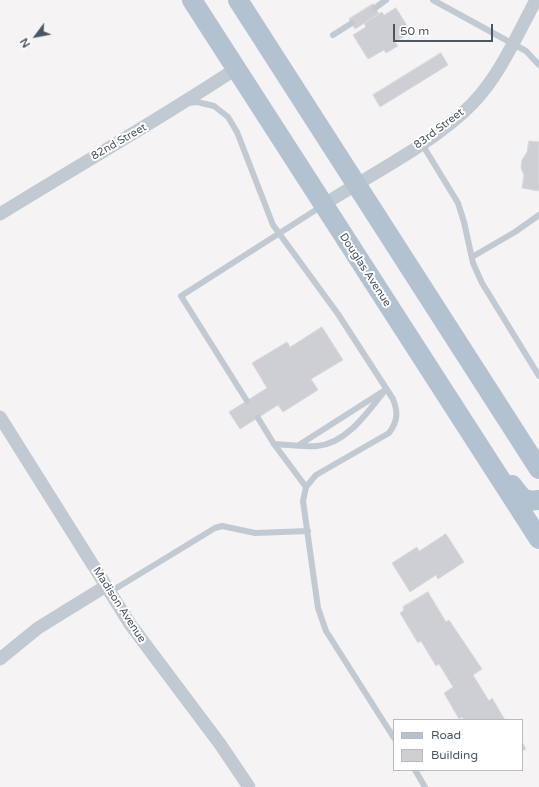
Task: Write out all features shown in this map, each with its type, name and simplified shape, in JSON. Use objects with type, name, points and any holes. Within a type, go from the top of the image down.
[{"type":"main road","name":"Douglas Avenue","points":[[192,0],[539,539]]},
{"type":"main road","points":[[238,0],[539,469]]},
{"type":"main road","points":[[472,433],[484,443],[520,496],[528,501],[539,500]]},
{"type":"street","name":"83rd Street","points":[[323,205],[452,123],[489,83],[536,0]]},
{"type":"street","name":"82nd Street","points":[[0,214],[105,149],[183,104],[237,68]]},
{"type":"street","name":"Madison Avenue","points":[[0,417],[4,434],[130,624],[220,744],[248,787]]},
{"type":"street","points":[[0,659],[38,628],[108,589]]},
{"type":"lane","points":[[375,8],[386,0]]},
{"type":"lane","points":[[433,0],[526,51],[539,65]]},
{"type":"lane","points":[[332,35],[352,23]]},
{"type":"lane","points":[[183,104],[197,102],[214,106],[228,117],[237,132],[264,204],[280,234],[338,314],[386,389],[397,409],[394,426],[389,433],[316,475],[306,488],[303,501],[318,608],[326,631],[393,736]]},
{"type":"lane","points":[[422,143],[458,203],[472,257],[490,300],[539,376]]},
{"type":"lane","points":[[247,401],[181,296],[280,234],[323,205]]},
{"type":"lane","points":[[472,257],[515,232],[539,215]]},
{"type":"lane","points":[[274,444],[318,446],[336,439],[355,426],[386,389]]},
{"type":"lane","points":[[299,445],[386,389]]},
{"type":"lane","points":[[258,418],[274,444],[306,488]]},
{"type":"lane","points":[[108,589],[214,528],[222,526],[255,533],[308,531]]},
{"type":"lane","points":[[415,771],[426,787]]},
{"type":"building","points":[[373,4],[379,14],[355,29],[349,19]]},
{"type":"building","points":[[396,8],[411,32],[395,42],[398,46],[386,53],[384,50],[368,59],[353,35],[366,27],[364,23],[382,12],[384,15]]},
{"type":"building","points":[[441,53],[448,65],[380,107],[373,95]]},
{"type":"building","points":[[529,141],[539,142],[539,191],[522,188],[524,175],[521,168],[522,160],[527,152]]},
{"type":"building","points":[[322,327],[343,360],[311,379],[318,390],[283,412],[278,405],[240,429],[229,412],[267,388],[252,363],[287,342],[290,347]]},
{"type":"building","points":[[446,534],[464,562],[438,579],[436,575],[410,592],[392,563],[417,547],[419,551]]},
{"type":"building","points":[[428,592],[446,622],[449,620],[482,669],[473,675],[489,701],[492,698],[504,719],[463,719],[462,717],[459,719],[444,693],[453,687],[439,664],[436,666],[421,641],[418,643],[400,613],[404,610],[403,607]]},
{"type":"building","points":[[523,744],[526,749],[523,750]]}]
